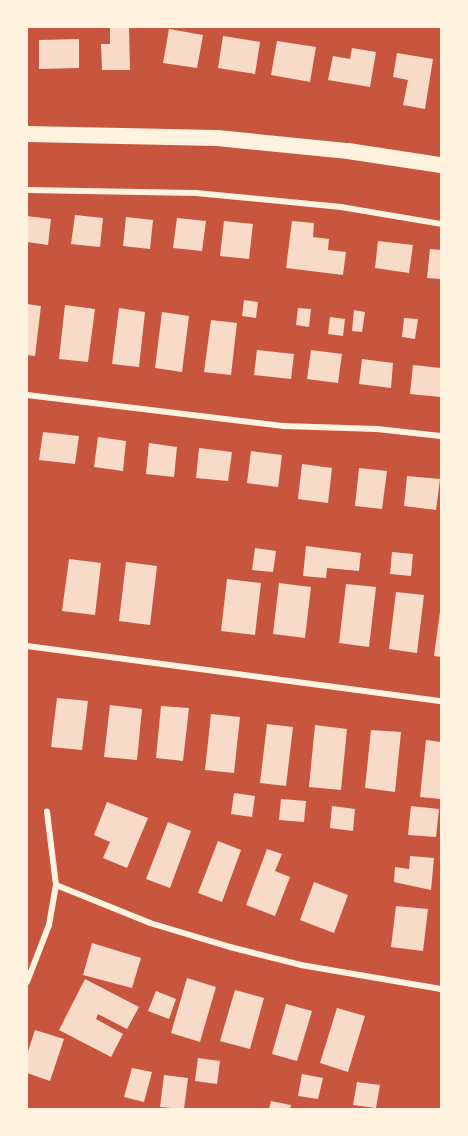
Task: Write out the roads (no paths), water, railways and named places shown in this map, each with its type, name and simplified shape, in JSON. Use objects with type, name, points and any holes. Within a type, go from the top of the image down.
[{"type":"highway","points":[[27,134],[208,137],[348,151],[441,165]]},
{"type":"street","points":[[27,190],[196,193],[341,207],[441,224]]},
{"type":"street","points":[[27,395],[284,426],[377,429],[441,436]]},
{"type":"street","points":[[27,646],[441,701]]},
{"type":"street","points":[[27,982],[49,925],[56,885],[47,812]]},
{"type":"street","points":[[56,885],[150,923],[230,947],[301,965],[441,989]]}]
